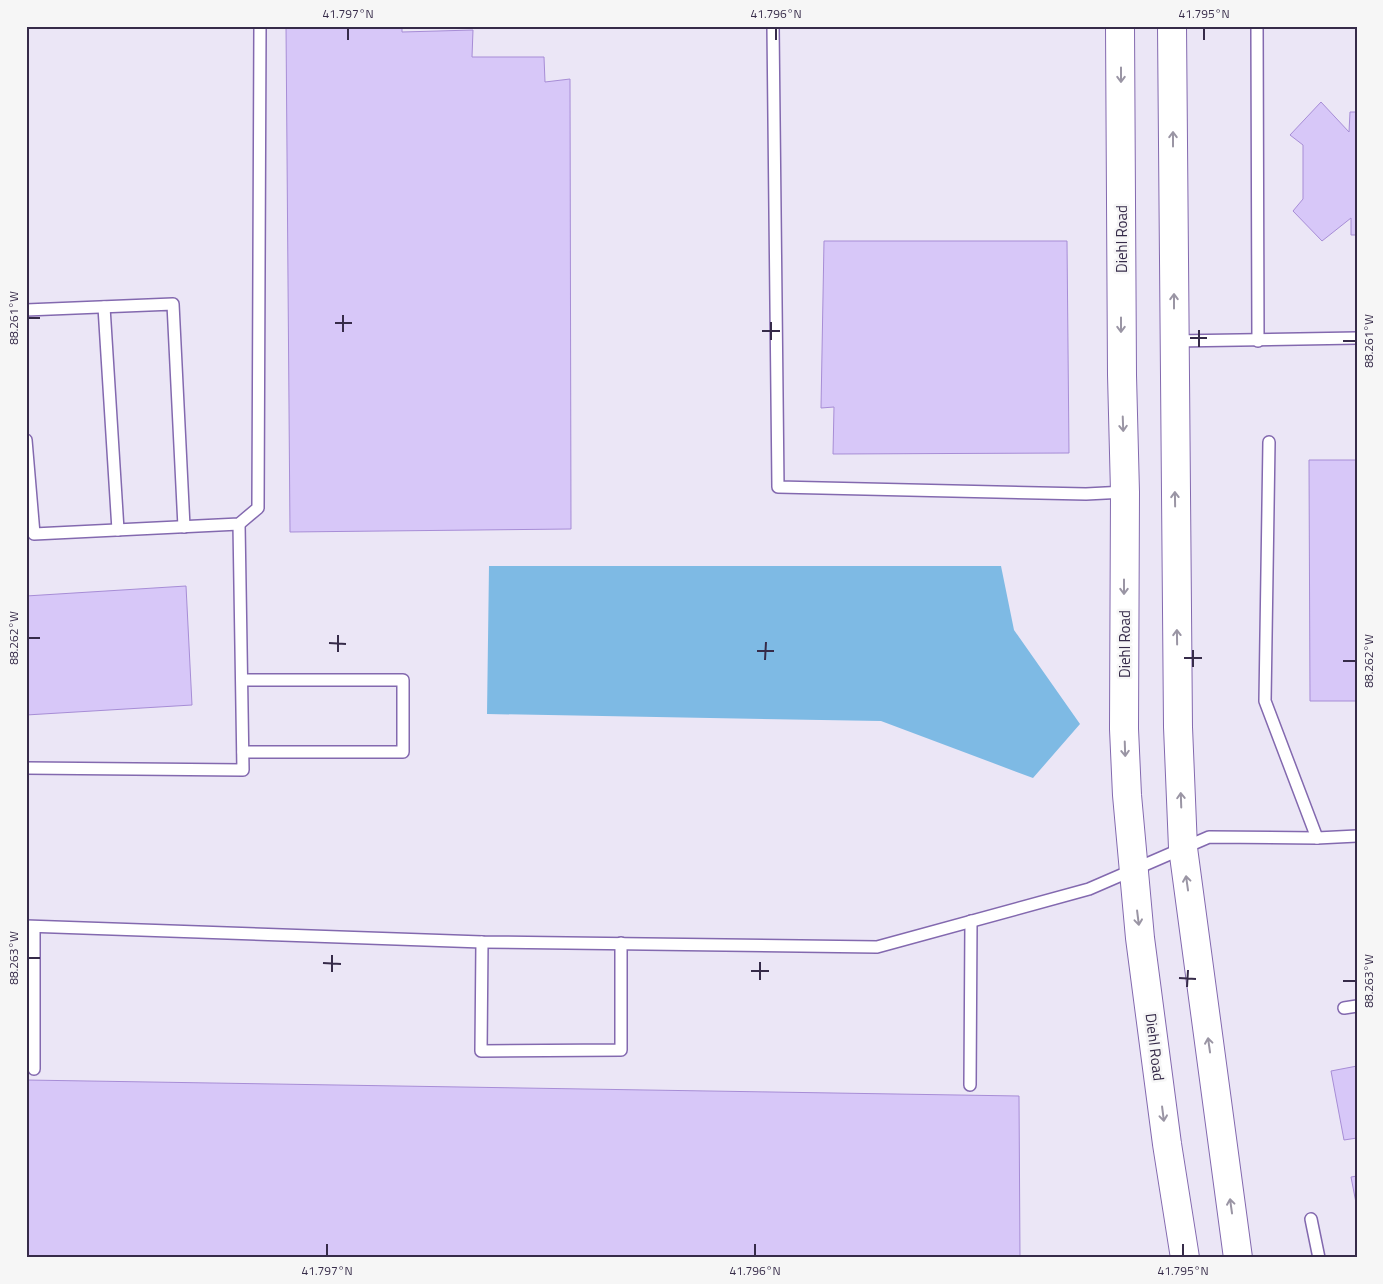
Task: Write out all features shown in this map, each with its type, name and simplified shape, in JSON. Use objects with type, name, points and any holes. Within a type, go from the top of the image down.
[{"type":"street","name":"Diehl Road","points":[[1120,26],[1122,375],[1125,492],[1124,730],[1127,796],[1132,870],[1167,1144],[1185,1258]]},
{"type":"street","points":[[1172,26],[1178,727],[1182,848],[1238,1258]]},
{"type":"lane","points":[[26,440],[34,534],[239,524],[258,508],[260,26]]},
{"type":"lane","points":[[773,26],[778,487],[1076,494],[1125,492]]},
{"type":"lane","points":[[1257,26],[1258,341]]},
{"type":"lane","points":[[26,310],[173,304],[184,527]]},
{"type":"lane","points":[[104,307],[118,530]]},
{"type":"lane","points":[[1174,341],[1357,338]]},
{"type":"lane","points":[[1269,442],[1265,700],[1317,838]]},
{"type":"lane","points":[[26,768],[243,770],[239,524]]},
{"type":"lane","points":[[242,680],[402,680],[403,752],[243,752]]},
{"type":"lane","points":[[34,1069],[30,926],[482,942],[877,947],[1089,889],[1209,837],[1317,838],[1357,836]]},
{"type":"lane","points":[[970,1085],[971,921]]},
{"type":"lane","points":[[482,942],[481,1050],[621,1050],[621,943]]},
{"type":"lane","points":[[1344,1008],[1357,1006]]},
{"type":"lane","points":[[1311,1219],[1318,1258]]},
{"type":"water","points":[[489,566],[1001,566],[1014,630],[1080,724],[1033,778],[881,721],[487,714]]},
{"type":"building","points":[[286,26],[402,26],[402,32],[473,30],[472,57],[544,57],[545,82],[570,79],[571,529],[290,532]]},
{"type":"building","points":[[1321,102],[1349,132],[1350,112],[1357,112],[1357,235],[1351,235],[1351,218],[1322,241],[1293,211],[1303,199],[1303,145],[1290,135]]},
{"type":"building","points":[[824,241],[1067,241],[1069,453],[833,454],[834,407],[821,408]]},
{"type":"building","points":[[1309,460],[1357,460],[1357,701],[1310,701]]},
{"type":"building","points":[[186,586],[192,705],[26,715],[26,596]]},
{"type":"building","points":[[1357,1066],[1357,1138],[1344,1140],[1331,1071]]},
{"type":"building","points":[[26,1080],[1019,1096],[1020,1258],[26,1258]]},
{"type":"building","points":[[1357,1176],[1357,1208],[1351,1177]]}]
